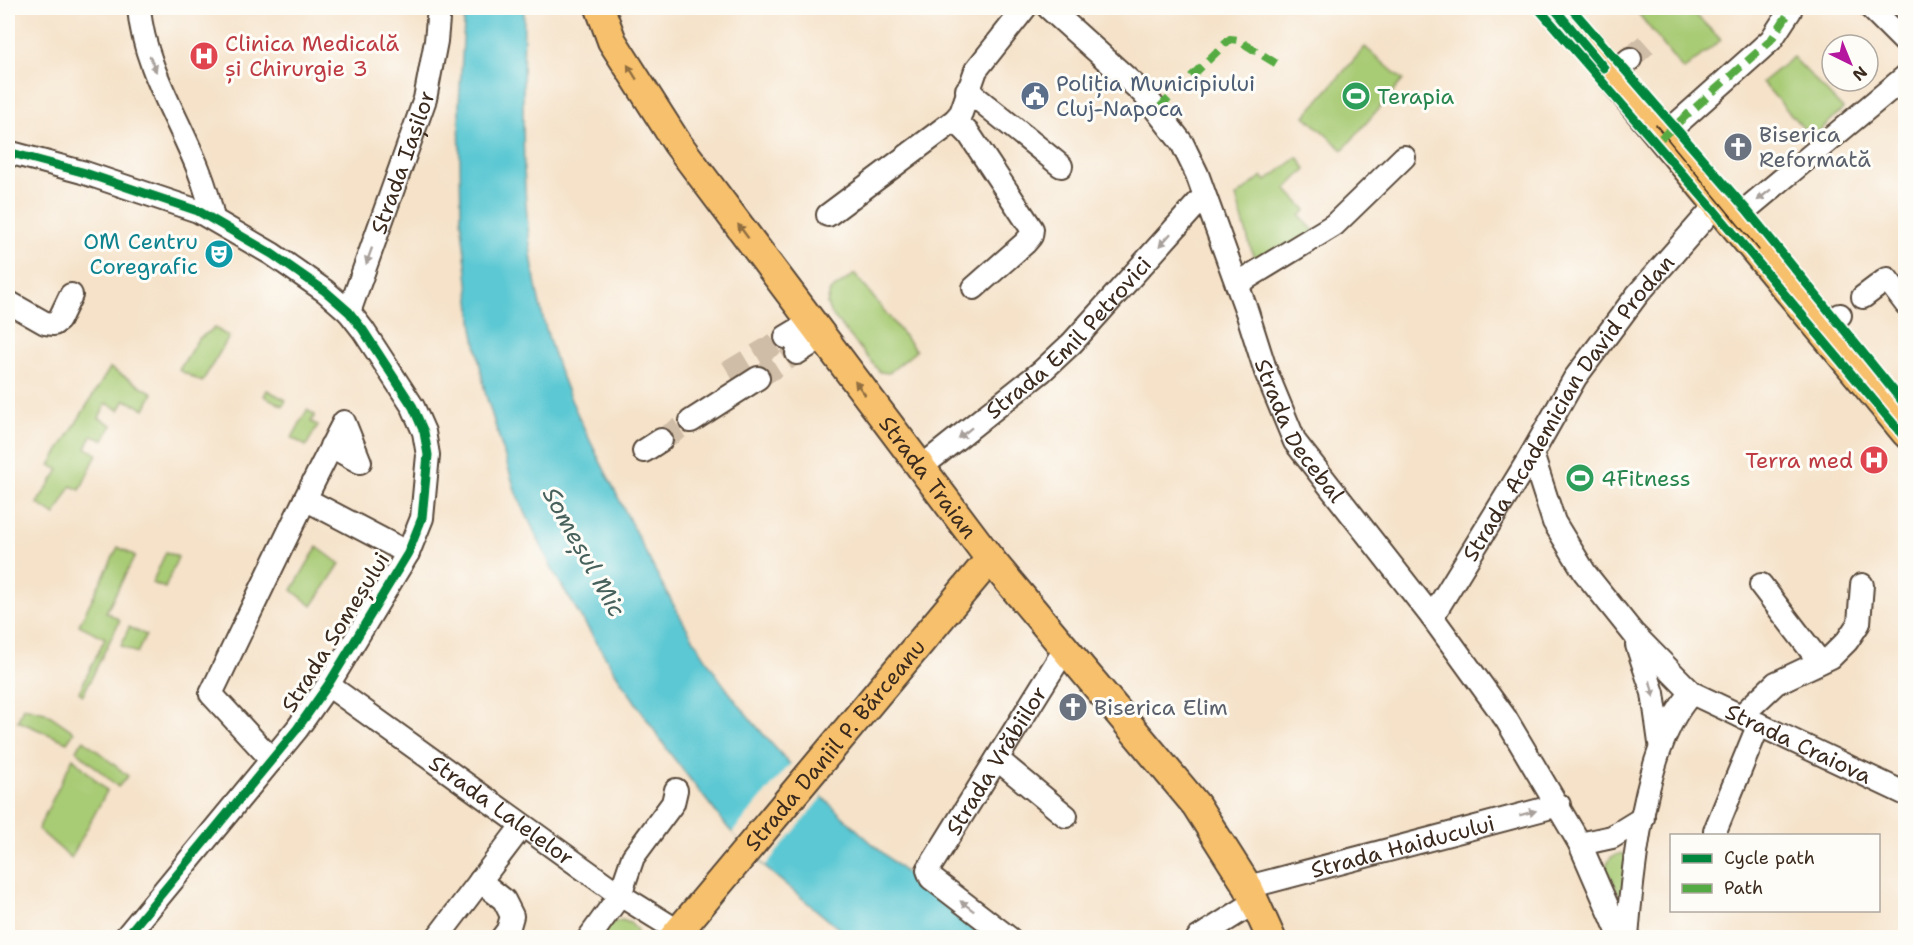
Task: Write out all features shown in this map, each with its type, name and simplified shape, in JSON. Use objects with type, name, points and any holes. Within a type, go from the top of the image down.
[{"type":"main road","name":"Strada Traian","points":[[600,8],[612,41],[677,143],[816,329],[990,559],[1196,805],[1251,894],[1271,938]]},
{"type":"main road","points":[[1554,8],[1620,67],[1661,138],[1723,213],[1830,323],[1905,433]]},
{"type":"main road","name":"Strada Daniil P. Bărceanu","points":[[676,934],[990,559]]},
{"type":"street","points":[[139,8],[145,42],[199,167],[213,219]]},
{"type":"street","name":"Strada Iașilor","points":[[349,312],[425,99],[436,41],[439,8]]},
{"type":"street","points":[[828,215],[956,120],[961,113],[967,90],[976,70],[1025,8]]},
{"type":"street","name":"Strada Decebal","points":[[1049,8],[1107,57],[1158,109],[1182,143],[1237,284],[1266,372],[1295,442],[1432,617],[1506,719],[1580,844],[1621,938]]},
{"type":"street","points":[[1661,138],[1771,40],[1790,11],[1787,8]]},
{"type":"street","points":[[1871,8],[1905,43]]},
{"type":"street","name":"Strada Academician David Prodan","points":[[1432,617],[1532,454],[1575,378],[1637,295],[1723,213],[1905,76]]},
{"type":"street","points":[[967,90],[1061,166]]},
{"type":"street","points":[[956,120],[969,134],[1032,229],[1031,236],[1025,243],[974,288]]},
{"type":"street","name":"Strada Someșului","points":[[8,152],[82,172],[198,212],[272,254],[325,291],[349,312],[413,407],[424,432],[428,455],[422,518],[408,553],[328,685],[272,760],[125,938]]},
{"type":"street","points":[[1237,284],[1340,220],[1404,157]]},
{"type":"street","name":"Strada Emil Petrovici","points":[[920,468],[1042,371],[1072,343],[1204,196]]},
{"type":"street","points":[[1863,297],[1887,279],[1905,304]]},
{"type":"street","points":[[8,302],[45,323],[54,324],[59,320],[71,295]]},
{"type":"street","points":[[791,345],[816,329]]},
{"type":"street","points":[[691,421],[758,378]]},
{"type":"street","points":[[272,760],[211,694],[331,446]]},
{"type":"street","points":[[1532,454],[1554,522],[1585,573],[1633,633],[1692,693],[1673,718],[1660,751],[1643,818],[1627,938]]},
{"type":"street","points":[[305,499],[408,553]]},
{"type":"street","points":[[1761,585],[1820,662]]},
{"type":"street","points":[[1715,831],[1750,720],[1776,683],[1831,657],[1847,641],[1859,623],[1862,585]]},
{"type":"street","points":[[1633,633],[1653,693],[1660,751]]},
{"type":"street","name":"Strada Vrăbiilor","points":[[1009,938],[928,873],[1065,649]]},
{"type":"street","name":"Strada Lalelelor","points":[[328,685],[676,934]]},
{"type":"street","name":"Strada Craiova","points":[[1692,693],[1905,794]]},
{"type":"street","points":[[997,759],[1066,816]]},
{"type":"street","points":[[589,938],[620,895],[633,857],[673,803],[676,790]]},
{"type":"street","name":"Strada Haiducului","points":[[1198,938],[1251,894],[1559,805]]},
{"type":"street","points":[[1580,844],[1612,837],[1643,818]]},
{"type":"street","points":[[437,938],[522,826]]},
{"type":"street","points":[[480,881],[504,900],[512,916],[508,930],[502,938]]},
{"type":"green space","points":[[1634,8],[1699,8],[1694,13],[1721,40],[1683,70]]},
{"type":"green space","name":"Terapia","points":[[1365,47],[1403,80],[1343,150],[1305,116]]},
{"type":"green space","points":[[1793,57],[1820,85],[1820,93],[1828,93],[1843,109],[1812,138],[1762,82]]},
{"type":"green space","points":[[1298,157],[1306,169],[1286,189],[1306,210],[1300,216],[1317,234],[1257,269],[1236,197],[1262,176],[1266,181]]},
{"type":"green space","points":[[855,274],[916,351],[889,373],[880,372],[830,312],[827,304],[830,291]]},
{"type":"green space","points":[[215,328],[229,337],[202,382],[179,370],[198,339]]},
{"type":"green space","points":[[110,368],[153,393],[145,409],[125,400],[119,410],[106,403],[99,418],[112,425],[104,440],[92,436],[86,448],[97,454],[80,490],[71,486],[55,515],[37,503],[59,470],[50,465]]},
{"type":"green space","points":[[267,390],[286,400],[283,406],[264,396]]},
{"type":"green space","points":[[307,410],[315,415],[311,422],[318,425],[306,446],[292,438]]},
{"type":"green space","points":[[118,547],[135,556],[106,612],[120,620],[83,695],[79,692],[105,638],[79,625]]},
{"type":"green space","points":[[317,547],[340,564],[312,606],[292,590]]},
{"type":"green space","points":[[166,552],[178,557],[165,588],[152,583]]},
{"type":"green space","points":[[129,627],[146,635],[137,653],[121,646]]},
{"type":"green space","points":[[23,707],[45,712],[74,732],[67,742],[18,721]]},
{"type":"green space","points":[[84,740],[128,776],[118,787],[76,750]]},
{"type":"green space","points":[[73,758],[107,791],[71,858],[38,829]]},
{"type":"green space","points":[[1621,853],[1631,860],[1622,899],[1605,867],[1611,857]]},
{"type":"green space","points":[[622,920],[630,923],[637,930],[637,937],[602,938],[611,923]]},
{"type":"water","name":"Someșul Mic","points":[[465,8],[524,8],[525,192],[539,301],[553,353],[581,423],[668,595],[697,645],[729,692],[786,760],[881,852],[983,937],[849,937],[767,869],[728,828],[669,752],[613,669],[554,573],[516,493],[485,392],[473,328],[461,218],[459,105]]},
{"type":"pier","points":[[791,763],[823,797],[765,866],[732,833]]},
{"type":"tunnel","points":[[1630,59],[1651,40]]},
{"type":"tunnel","points":[[728,372],[786,337]]},
{"type":"tunnel","points":[[758,378],[797,353]]},
{"type":"tunnel","points":[[661,440],[691,421]]},
{"type":"tram line","points":[[1549,8],[1700,194],[1906,439]]},
{"type":"tram line","points":[[1656,125],[1759,250]]},
{"type":"marked path","points":[[1661,138],[1771,40],[1790,11],[1787,8]]},
{"type":"marked path","points":[[1158,109],[1230,39],[1238,40],[1277,64]]},
{"type":"cycle path","points":[[1538,8],[1713,209],[1906,439]]},
{"type":"cycle path","points":[[1554,8],[1604,68]]},
{"type":"cycle path","points":[[1571,8],[1746,209],[1906,406]]},
{"type":"cycle path","points":[[8,152],[82,172],[198,211],[272,254],[325,291],[349,312],[363,330],[413,407],[424,432],[428,455],[422,518],[408,553],[328,685],[297,729],[125,938]]},
{"type":"place","name":"Clinica Medicală și Chirurgie 3","points":[[204,56]]},
{"type":"place","name":"Poliția Municipiului Cluj-Napoca","points":[[1035,96]]},
{"type":"place","name":"Terapia","points":[[1356,96]]},
{"type":"place","name":"Biserica Reformată","points":[[1738,147]]},
{"type":"place","name":"OM Centru Coregrafic","points":[[219,254]]},
{"type":"place","name":"Terra med","points":[[1874,460]]},
{"type":"place","name":"4Fitness","points":[[1580,478]]},
{"type":"place","name":"Biserica Elim","points":[[1073,707]]}]
